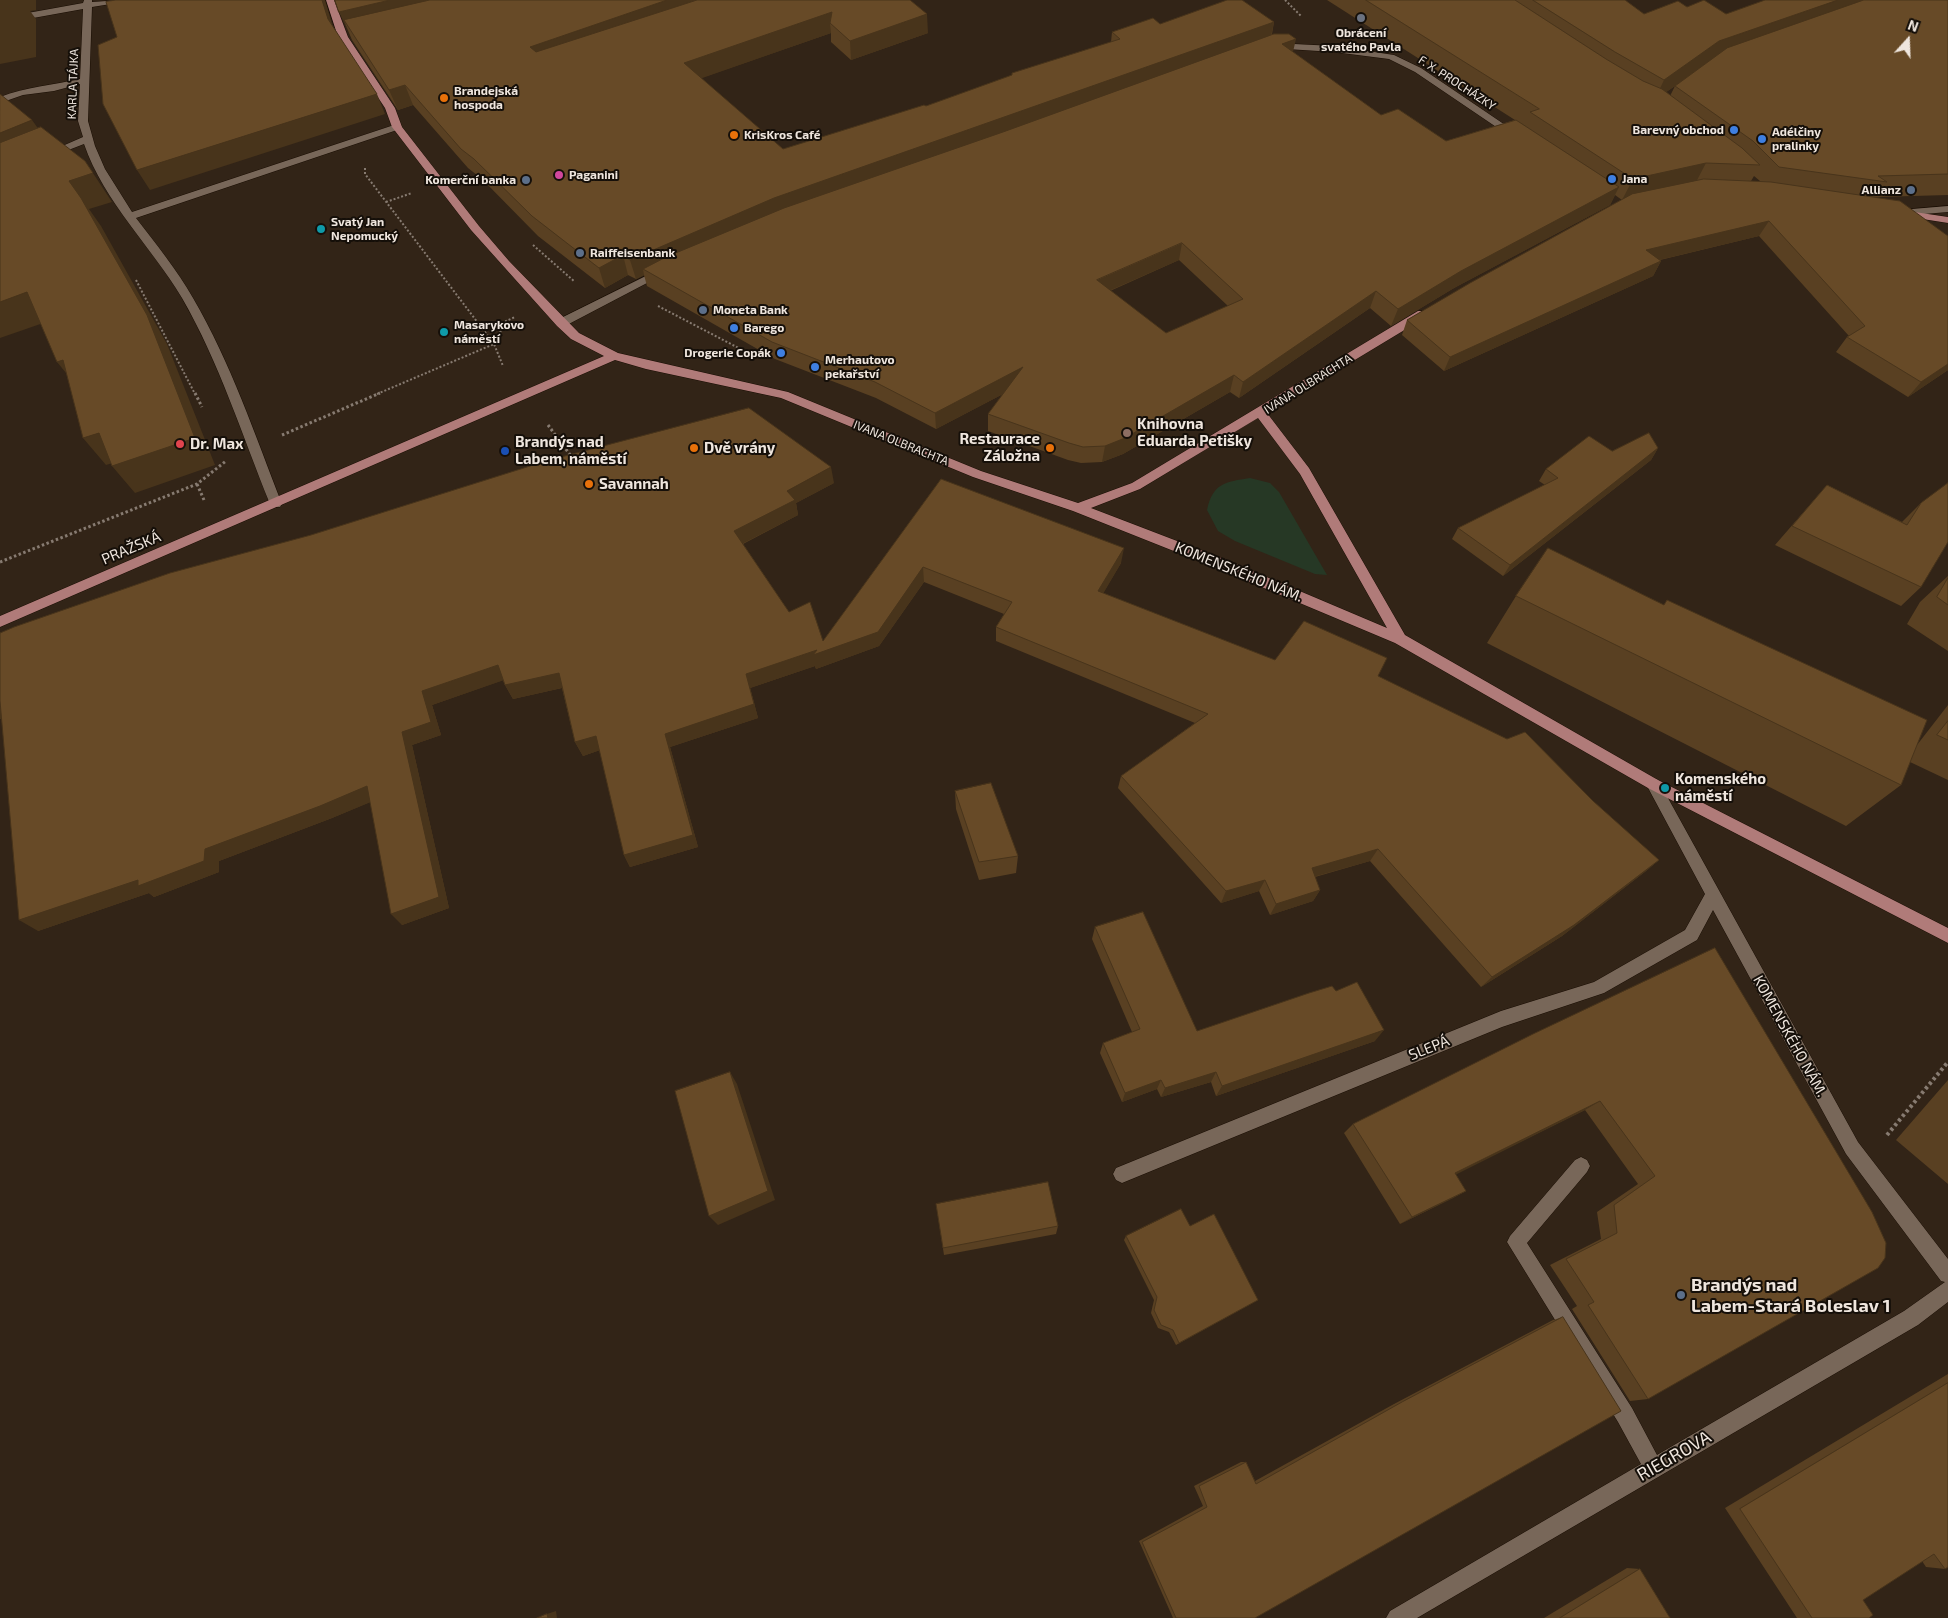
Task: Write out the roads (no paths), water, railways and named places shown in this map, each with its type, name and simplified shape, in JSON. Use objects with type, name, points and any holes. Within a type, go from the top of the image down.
[{"type":"main road","points":[[330,0],[347,36],[390,108],[397,127],[475,228],[505,263],[575,336],[614,356]]},
{"type":"main road","points":[[1895,212],[1948,220]]},
{"type":"main road","name":"IVANA OLBRACHTA","points":[[614,356],[784,396],[977,474],[1078,508],[1136,486],[1435,307]]},
{"type":"main road","points":[[276,504],[614,356]]},
{"type":"main road","points":[[1260,413],[1305,471],[1400,639]]},
{"type":"main road","name":"PRAŽSKÁ","points":[[0,622],[276,504]]},
{"type":"main road","name":"KOMENSKÉHO NÁM.","points":[[1078,508],[1219,563],[1400,639],[1653,784],[1948,936]]},
{"type":"street","points":[[0,21],[88,2],[117,0]]},
{"type":"street","name":"KARLA TÁJKA","points":[[88,2],[83,120],[87,139],[118,200],[131,216]]},
{"type":"street","name":"F. X. PROCHÁZKY","points":[[1260,49],[1269,46],[1334,49],[1391,57],[1418,70],[1526,142]]},
{"type":"street","points":[[0,100],[21,92],[54,88],[86,80]]},
{"type":"street","points":[[276,504],[216,355],[187,297],[131,216],[397,127]]},
{"type":"street","points":[[44,157],[87,139]]},
{"type":"street","points":[[1895,212],[1948,209]]},
{"type":"street","points":[[561,323],[675,266]]},
{"type":"street","name":"KOMENSKÉHO NÁM.","points":[[1653,784],[1852,1148],[1948,1274]]},
{"type":"street","name":"SLEPÁ","points":[[1122,1174],[1501,1019],[1598,988],[1691,935],[1713,895]]},
{"type":"street","points":[[1581,1166],[1516,1242],[1625,1415],[1653,1467]]},
{"type":"street","name":"RIEGROVA","points":[[1397,1618],[1911,1318],[1948,1290]]},
{"type":"place","name":"Obrácení svatého Pavla","points":[[1361,18]]},
{"type":"place","name":"Brandejská hospoda","points":[[444,98]]},
{"type":"place","name":"Barevný obchod","points":[[1734,130]]},
{"type":"place","name":"KrisKros Café","points":[[734,135]]},
{"type":"place","name":"Adélčiny pralinky","points":[[1762,139]]},
{"type":"place","name":"Paganini","points":[[559,175]]},
{"type":"place","name":"Jana","points":[[1612,179]]},
{"type":"place","name":"Komerční banka","points":[[526,180]]},
{"type":"place","name":"Allianz","points":[[1911,190]]},
{"type":"place","name":"Svatý Jan Nepomucký","points":[[321,229]]},
{"type":"place","name":"Raiffeisenbank","points":[[580,253]]},
{"type":"place","name":"Moneta Bank","points":[[703,310]]},
{"type":"place","name":"Barego","points":[[734,328]]},
{"type":"place","name":"Masarykovo náměstí","points":[[444,332]]},
{"type":"place","name":"Drogerie Copák","points":[[781,353]]},
{"type":"place","name":"Merhautovo pekařství","points":[[815,367]]},
{"type":"place","name":"Knihovna Eduarda Petišky","points":[[1127,433]]},
{"type":"place","name":"Dr. Max","points":[[180,444]]},
{"type":"place","name":"Dvě vrány","points":[[694,448]]},
{"type":"place","name":"Restaurace Záložna","points":[[1050,448]]},
{"type":"place","name":"Brandýs nad Labem, náměstí","points":[[505,451]]},
{"type":"place","name":"Savannah","points":[[589,484]]},
{"type":"place","name":"Komenského náměstí","points":[[1665,788]]},
{"type":"place","name":"Brandýs nad Labem-Stará Boleslav 1","points":[[1681,1295]]}]
